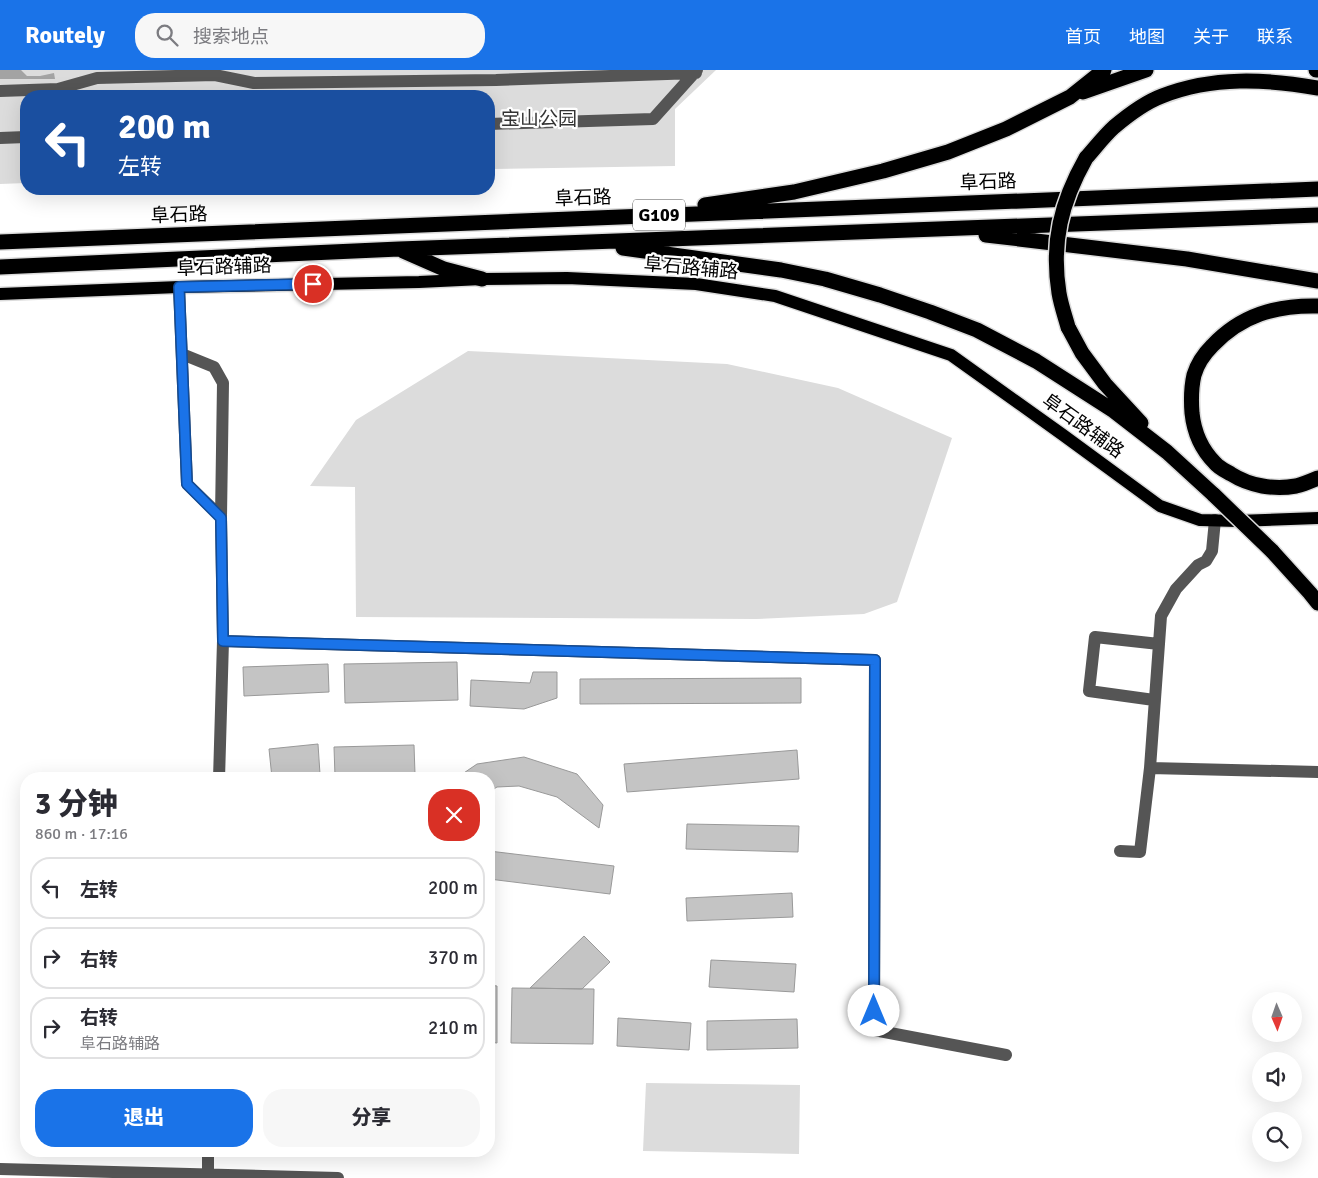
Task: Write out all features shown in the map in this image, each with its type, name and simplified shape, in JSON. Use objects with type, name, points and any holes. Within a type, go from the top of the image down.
[{"type":"highway","points":[[1070,97],[1104,70]]},
{"type":"highway","points":[[630,216],[794,192],[883,172],[948,152],[1006,129],[1070,97],[1146,70]]},
{"type":"highway","points":[[1167,452],[1105,384],[1082,352],[1068,327],[1059,295],[1056,264],[1058,238],[1064,205],[1074,179],[1086,158],[1113,128],[1160,96],[1188,87],[1247,80],[1318,88]]},
{"type":"highway","name":"阜石路","points":[[0,242],[1318,190]]},
{"type":"highway","name":"G109","points":[[0,267],[399,249],[1318,215]]},
{"type":"highway","points":[[939,229],[1186,259],[1318,281]]},
{"type":"highway","points":[[0,236],[38,240]]},
{"type":"highway","points":[[580,243],[781,270],[880,295],[977,330],[1036,361],[1114,411],[1167,452],[1272,551],[1318,603]]},
{"type":"highway","points":[[399,249],[444,269],[482,279]]},
{"type":"highway","points":[[1318,306],[1300,306],[1273,310],[1248,318],[1223,333],[1205,353],[1194,374],[1190,397],[1193,423],[1199,442],[1216,464],[1242,481],[1269,488],[1296,486],[1318,478]]},
{"type":"main road","name":"阜石路辅路","points":[[0,294],[179,287],[567,278],[696,284],[774,296],[951,355],[1160,506],[1200,520],[1237,521],[1318,518]]},
{"type":"street","points":[[29,90],[58,89],[97,78],[215,75],[254,83],[496,80],[697,71]]},
{"type":"street","points":[[495,124],[653,119],[697,71]]},
{"type":"street","points":[[0,91],[20,90]]},
{"type":"street","points":[[0,138],[20,137]]},
{"type":"street","points":[[179,287],[187,484],[221,518]]},
{"type":"street","points":[[182,354],[214,367],[223,383],[221,518],[223,641],[219,772]]},
{"type":"street","points":[[1120,852],[1140,852],[1150,768],[1161,616],[1176,589],[1198,565],[1206,562],[1212,551],[1215,520]]},
{"type":"street","points":[[1154,700],[1089,691],[1095,638],[1159,644]]},
{"type":"street","points":[[223,641],[875,660],[874,1030],[1006,1055]]},
{"type":"street","points":[[1150,768],[1318,772]]},
{"type":"street","points":[[208,1157],[208,1174]]},
{"type":"street","points":[[0,1169],[338,1178]]},
{"type":"green space","name":"宝山公园","points":[[0,70],[716,70],[675,109],[675,166],[495,169],[495,90],[20,90],[20,183],[0,184]]},
{"type":"green space","points":[[468,351],[727,364],[838,388],[952,438],[897,602],[864,614],[756,619],[356,617],[355,487],[310,486],[356,420]]},
{"type":"green space","points":[[646,1083],[800,1085],[799,1154],[643,1151]]},
{"type":"shaded area","points":[[0,70],[21,70],[27,76],[54,73],[55,79],[0,79]]},
{"type":"building","points":[[457,662],[458,700],[345,703],[344,664]]},
{"type":"building","points":[[328,664],[329,692],[244,696],[243,667]]},
{"type":"building","points":[[533,672],[557,672],[557,698],[524,709],[470,706],[471,680],[530,683]]},
{"type":"building","points":[[801,678],[801,703],[580,704],[580,679]]},
{"type":"building","points":[[318,744],[320,772],[271,772],[269,749]]},
{"type":"building","points":[[414,745],[415,772],[335,772],[334,747]]},
{"type":"building","points":[[797,750],[799,779],[627,792],[624,764]]},
{"type":"building","points":[[524,757],[577,774],[603,805],[599,828],[557,797],[519,786],[495,788],[495,772],[465,772],[477,764]]},
{"type":"building","points":[[687,824],[799,826],[798,852],[686,849]]},
{"type":"building","points":[[495,852],[614,866],[610,894],[495,880]]},
{"type":"building","points":[[792,893],[793,917],[687,921],[686,898]]},
{"type":"building","points":[[584,936],[610,962],[582,989],[530,988]]},
{"type":"building","points":[[711,960],[796,964],[794,992],[709,987]]},
{"type":"building","points":[[495,986],[497,986],[497,1043],[495,1043]]},
{"type":"building","points":[[512,988],[594,989],[593,1044],[511,1043]]},
{"type":"building","points":[[618,1018],[691,1023],[689,1050],[617,1046]]},
{"type":"building","points":[[797,1019],[798,1048],[707,1050],[707,1021]]},
{"type":"route","points":[[313,284],[179,287],[187,484],[221,518],[223,641],[875,660],[874,1011]]}]
